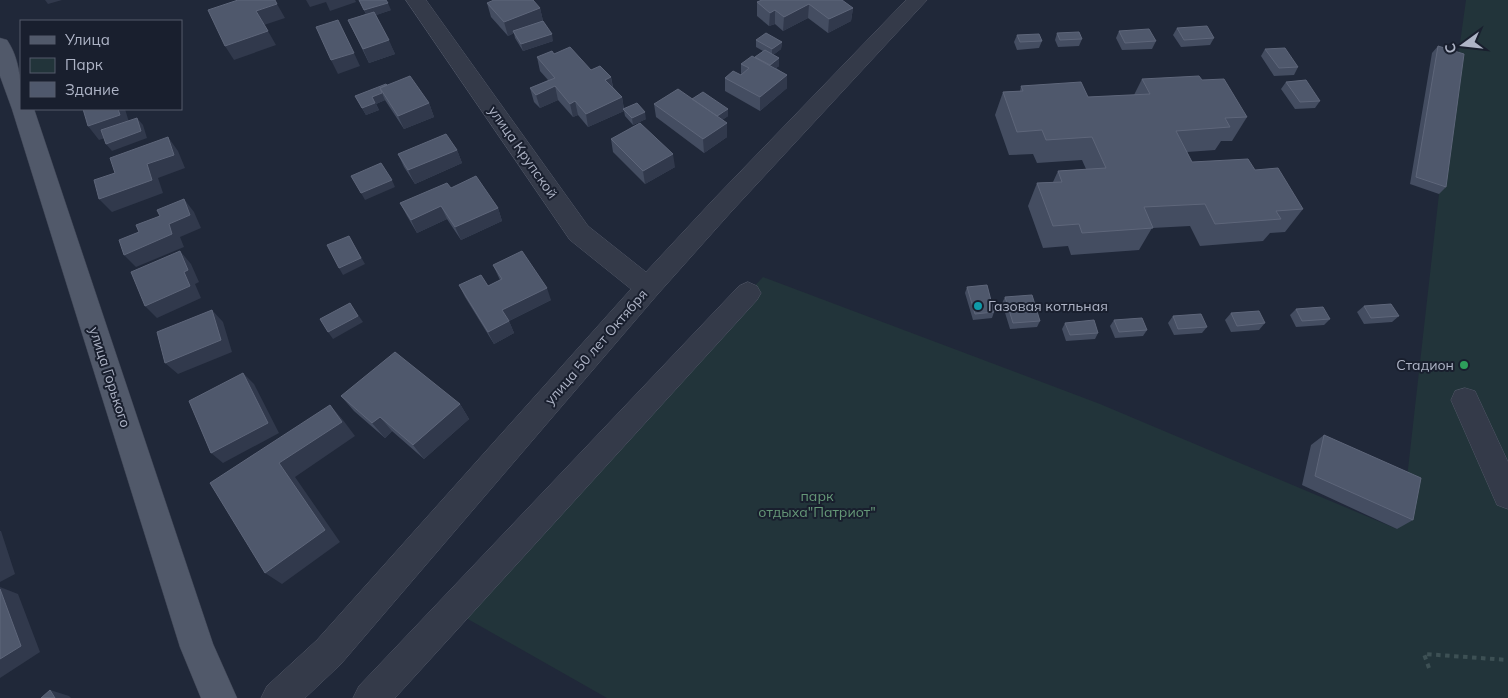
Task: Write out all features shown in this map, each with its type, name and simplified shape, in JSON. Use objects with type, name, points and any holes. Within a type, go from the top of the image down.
[{"type":"main road","points":[[0,46],[20,102]]},
{"type":"main road","name":"улица Горького","points":[[23,110],[197,647],[219,698]]},
{"type":"main road","name":"улица Горького","points":[[197,647],[207,698]]},
{"type":"street","name":"улица Крупской","points":[[416,0],[580,233],[648,288]]},
{"type":"street","name":"улица 50 лет Октября","points":[[279,698],[329,652],[648,288],[904,4]]},
{"type":"street","points":[[371,698],[748,293]]},
{"type":"street","points":[[1465,400],[1508,495]]},
{"type":"path","points":[[1429,668],[1424,654],[1508,660]]},
{"type":"green space","name":"парк отдыха\"Патриот\"","points":[[1466,0],[1508,0],[1508,698],[607,698],[452,610],[763,277],[1100,404],[1397,529],[1406,487],[1439,194]]},
{"type":"building","points":[[238,0],[275,0],[277,4],[256,11],[268,31],[225,46],[208,10]]},
{"type":"building","points":[[359,0],[386,0],[388,3],[364,10]]},
{"type":"building","points":[[494,0],[533,0],[540,8],[504,22],[487,3]]},
{"type":"building","points":[[762,0],[842,0],[853,8],[829,19],[809,4],[784,17],[775,10],[770,13],[757,2]]},
{"type":"building","points":[[374,12],[389,40],[363,49],[348,20]]},
{"type":"building","points":[[338,20],[354,53],[331,60],[316,27]]},
{"type":"building","points":[[543,21],[552,34],[521,44],[513,31]]},
{"type":"building","points":[[1207,26],[1214,38],[1184,40],[1177,28]]},
{"type":"building","points":[[1149,29],[1156,41],[1125,43],[1119,31]]},
{"type":"building","points":[[1079,32],[1082,39],[1060,40],[1057,33]]},
{"type":"building","points":[[766,33],[782,42],[772,49],[756,40]]},
{"type":"building","points":[[1039,34],[1042,41],[1020,42],[1017,35]]},
{"type":"building","points":[[1438,46],[1464,54],[1446,187],[1416,177]]},
{"type":"building","points":[[570,47],[591,70],[600,66],[611,77],[605,80],[622,97],[586,114],[575,101],[570,104],[555,86],[536,95],[530,88],[555,78],[537,57],[552,51],[554,54]]},
{"type":"building","points":[[1285,48],[1298,67],[1279,68],[1265,49]]},
{"type":"building","points":[[765,50],[779,58],[770,65],[755,57]]},
{"type":"building","points":[[752,56],[787,75],[760,97],[725,78],[733,71],[741,75],[749,68],[741,64]]},
{"type":"building","points":[[410,76],[429,103],[398,116],[380,88]]},
{"type":"building","points":[[1199,76],[1202,80],[1224,79],[1247,117],[1225,118],[1230,127],[1176,131],[1192,162],[1248,159],[1255,170],[1278,168],[1303,209],[1276,211],[1281,219],[1215,224],[1205,204],[1144,207],[1153,228],[1082,233],[1079,224],[1053,226],[1037,183],[1062,182],[1058,171],[1106,168],[1092,137],[1046,140],[1042,130],[1017,132],[1003,92],[1023,91],[1021,86],[1081,82],[1088,97],[1150,94],[1142,79]]},
{"type":"building","points":[[1306,80],[1320,101],[1300,102],[1286,82]]},
{"type":"building","points":[[386,84],[380,88],[382,93],[372,97],[375,103],[362,108],[355,96]]},
{"type":"building","points":[[678,89],[727,123],[703,139],[654,104]]},
{"type":"building","points":[[703,92],[728,109],[717,116],[692,99]]},
{"type":"building","points":[[637,103],[645,112],[632,118],[623,109]]},
{"type":"building","points":[[83,110],[118,110],[120,115],[88,126]]},
{"type":"building","points":[[137,118],[141,131],[106,144],[101,130]]},
{"type":"building","points":[[640,123],[673,154],[643,171],[611,139]]},
{"type":"building","points":[[446,134],[457,150],[408,170],[398,154]]},
{"type":"building","points":[[168,137],[174,155],[147,164],[152,180],[99,199],[94,180],[115,173],[110,158]]},
{"type":"building","points":[[381,163],[392,180],[361,193],[351,176]]},
{"type":"building","points":[[476,176],[498,208],[455,227],[441,206],[411,220],[400,203],[447,183],[451,188]]},
{"type":"building","points":[[184,199],[190,215],[169,224],[172,234],[124,255],[119,240],[139,232],[136,225],[160,216],[157,210]]},
{"type":"building","points":[[349,236],[361,258],[339,268],[327,245]]},
{"type":"building","points":[[180,251],[188,270],[184,272],[190,286],[145,306],[131,272]]},
{"type":"building","points":[[522,251],[547,288],[502,310],[509,321],[488,332],[459,285],[481,275],[488,286],[502,279],[493,265]]},
{"type":"building","name":"Газовая котльная","points":[[987,285],[994,312],[975,314],[967,287]]},
{"type":"building","points":[[1032,295],[1040,321],[1013,323],[1005,297]]},
{"type":"building","points":[[350,303],[358,316],[328,332],[320,319]]},
{"type":"building","points":[[1391,304],[1399,316],[1371,318],[1364,306]]},
{"type":"building","points":[[1323,307],[1330,319],[1302,321],[1296,309]]},
{"type":"building","points":[[212,310],[221,340],[165,363],[157,332]]},
{"type":"building","points":[[1259,311],[1265,323],[1237,326],[1231,313]]},
{"type":"building","points":[[1201,314],[1207,327],[1178,329],[1173,316]]},
{"type":"building","points":[[1142,318],[1147,330],[1119,332],[1114,320]]},
{"type":"building","points":[[1094,320],[1098,333],[1070,335],[1065,323]]},
{"type":"building","points":[[395,352],[460,404],[413,445],[380,417],[372,423],[341,396]]},
{"type":"building","points":[[243,373],[268,423],[211,453],[189,401]]},
{"type":"building","points":[[330,405],[342,422],[279,463],[325,530],[265,573],[210,483]]},
{"type":"building","points":[[1324,435],[1421,478],[1413,520],[1315,476]]},
{"type":"building","points":[[0,589],[21,646],[0,659]]},
{"type":"building","points":[[50,690],[55,698],[41,698]]},
{"type":"place","name":"Газовая котльная","points":[[978,306]]},
{"type":"place","name":"Стадион","points":[[1464,365]]}]
